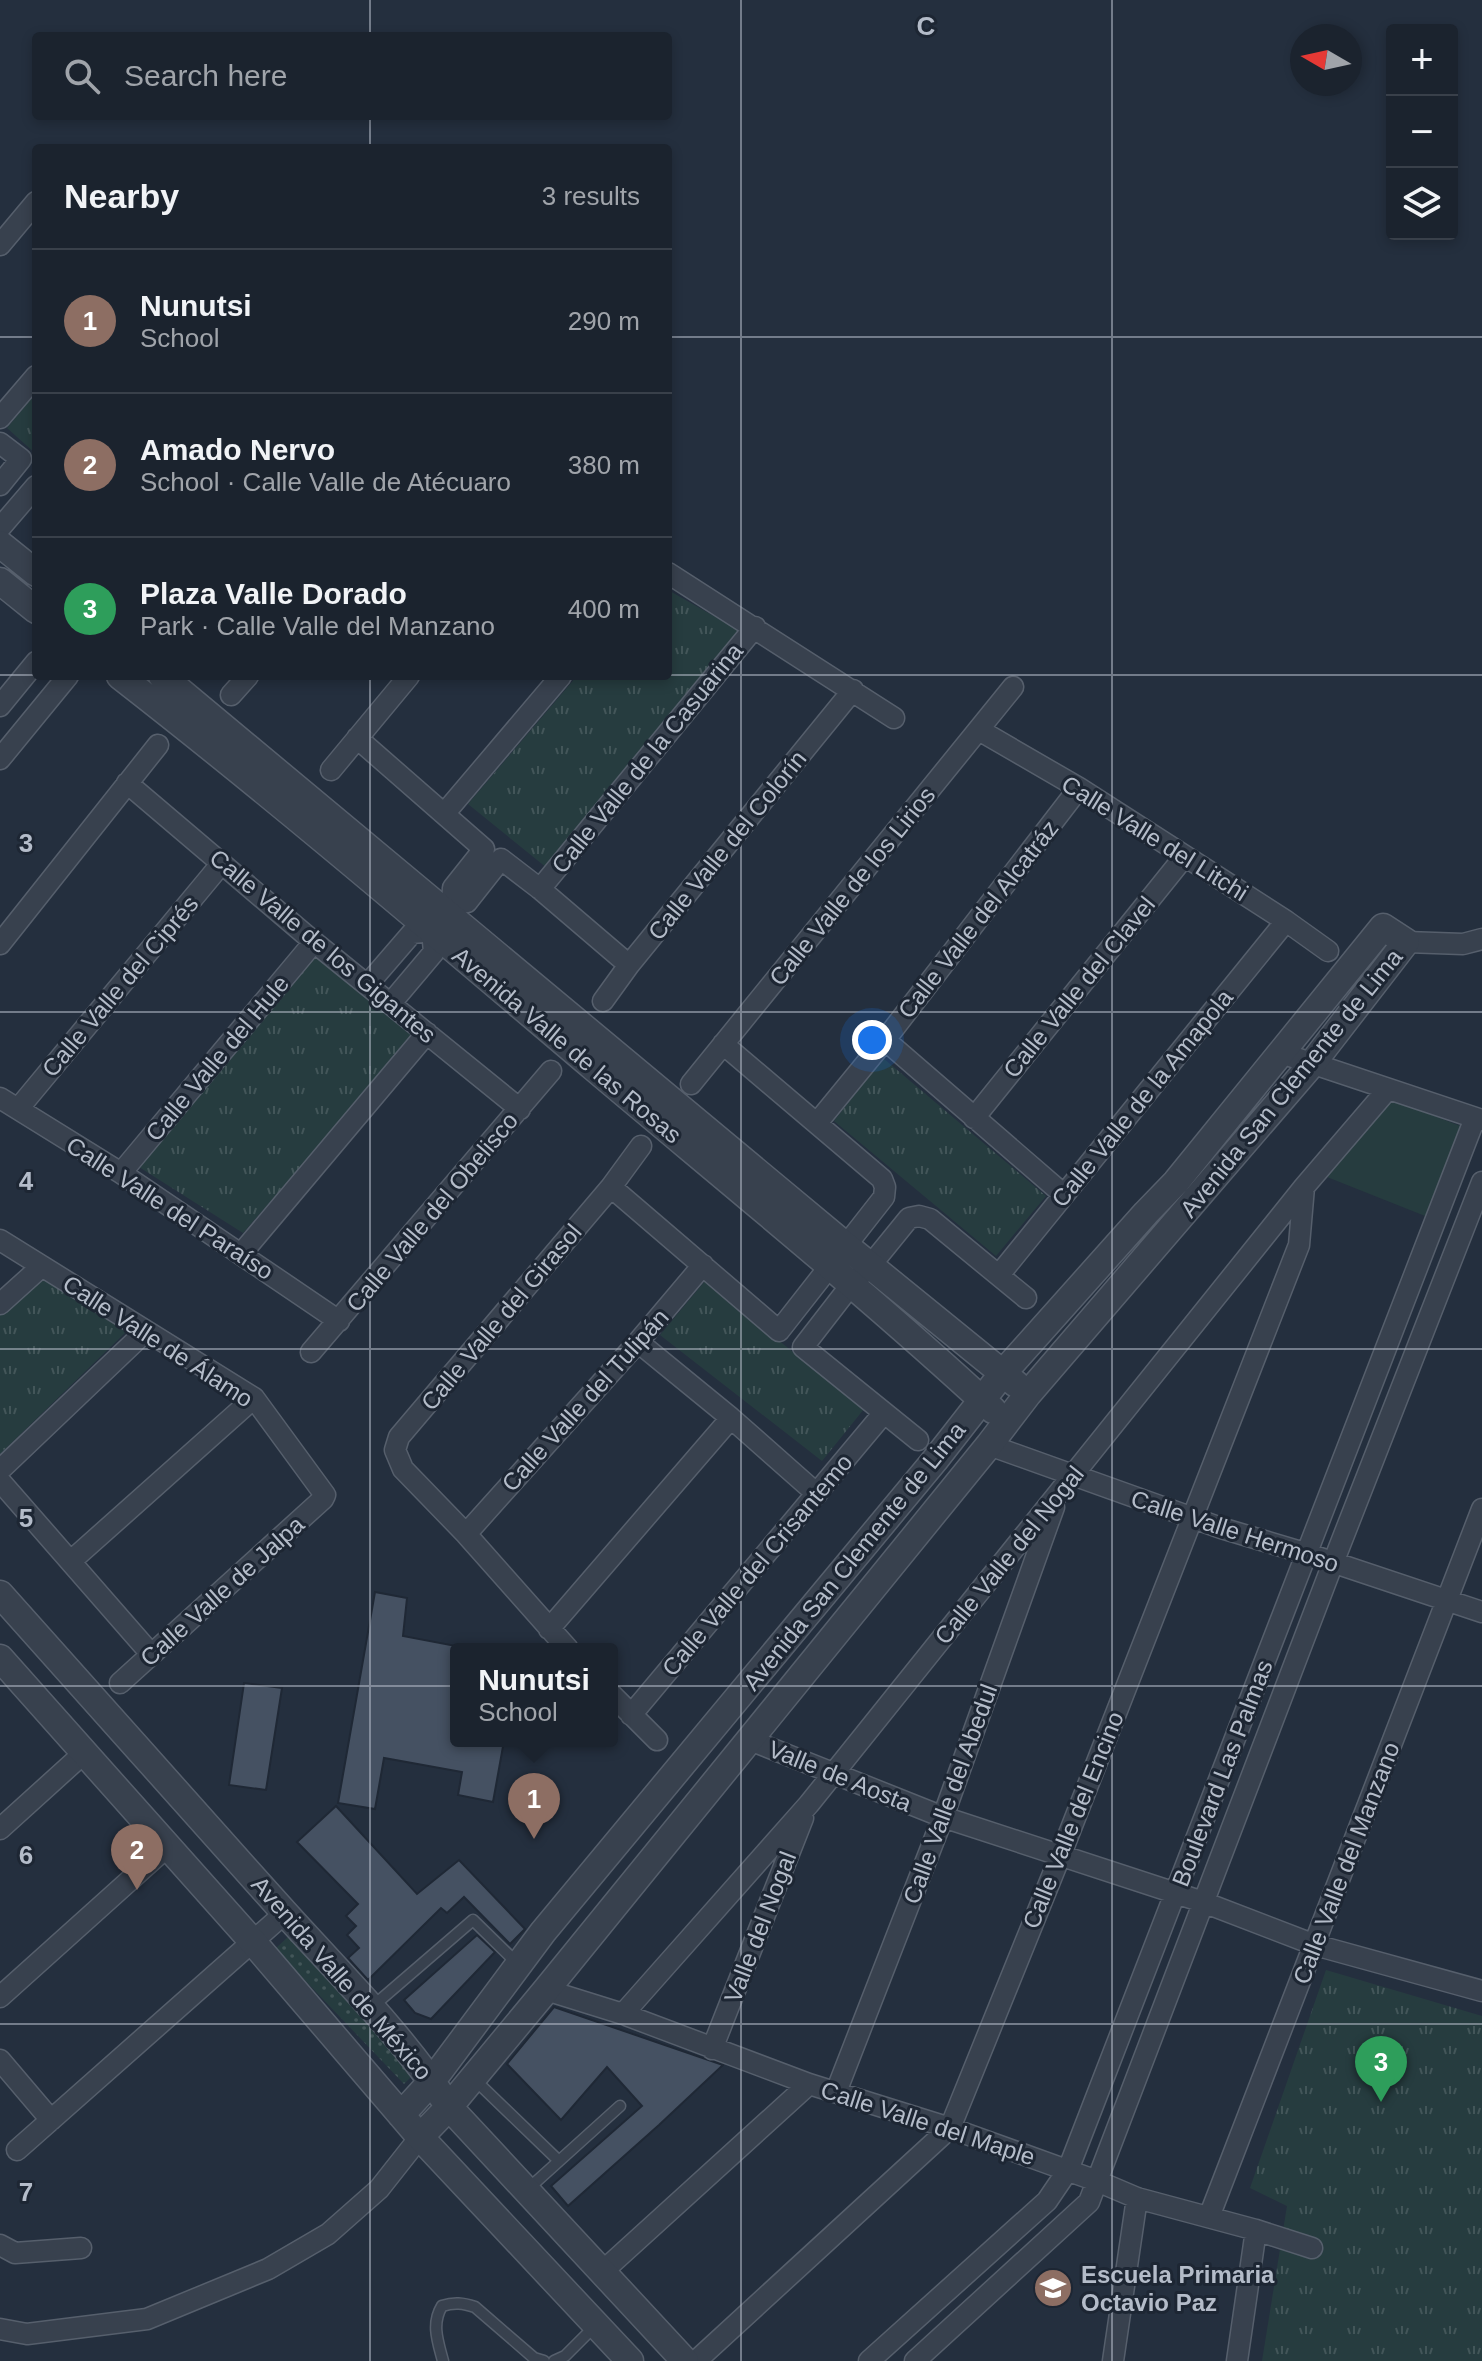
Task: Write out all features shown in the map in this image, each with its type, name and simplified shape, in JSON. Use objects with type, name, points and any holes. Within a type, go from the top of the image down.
[{"type":"street","points":[[0,245],[32,208]]},
{"type":"street","points":[[0,418],[32,381]]},
{"type":"street","points":[[0,443],[21,459],[0,485]]},
{"type":"street","points":[[0,528],[32,491]]},
{"type":"street","points":[[0,544],[32,570]]},
{"type":"street","points":[[672,575],[894,718]]},
{"type":"street","points":[[0,581],[32,607]]},
{"type":"street","name":"Calle Valle de la Casuarina","points":[[540,889],[755,627]]},
{"type":"street","points":[[0,706],[32,667]]},
{"type":"street","points":[[0,759],[65,680]]},
{"type":"street","name":"Avenida Valle de las Rosas","points":[[125,680],[444,916],[829,1266],[1006,1422]]},
{"type":"street","name":"Avenida Valle de las Rosas","points":[[167,680],[444,916],[1028,1394]]},
{"type":"street","points":[[231,695],[244,680]]},
{"type":"street","points":[[331,770],[406,680]]},
{"type":"street","points":[[444,814],[558,680]]},
{"type":"street","name":"Calle Valle de los Lirios","points":[[691,1084],[1013,687]]},
{"type":"street","name":"Calle Valle del Colorín","points":[[603,1001],[853,690]]},
{"type":"street","name":"Calle Valle del Litchi","points":[[979,730],[1079,788],[1328,951]]},
{"type":"street","points":[[357,738],[444,814],[540,889],[629,965]]},
{"type":"street","points":[[0,944],[158,745]]},
{"type":"street","name":"Calle Valle de los Gigantes","points":[[127,783],[314,942],[520,1109]]},
{"type":"street","name":"Calle Valle del Alcatráz","points":[[817,1123],[885,1040],[1079,788]]},
{"type":"street","points":[[391,1003],[434,952],[453,888],[492,854]]},
{"type":"street","name":"Calle Valle del Clavel","points":[[974,1118],[1184,857]]},
{"type":"street","name":"Calle Valle del Ciprés","points":[[18,1109],[222,863]]},
{"type":"street","points":[[368,984],[412,933],[444,916]]},
{"type":"street","name":"Calle Valle de la Amapola","points":[[999,1275],[1286,921]]},
{"type":"street","name":"Avenida San Clemente de Lima","points":[[401,2115],[432,2081],[519,1964],[671,1776],[935,1460],[1003,1373],[1176,1182],[1383,927],[1406,942],[1311,1065],[1028,1394],[546,1990],[449,2107],[420,2137]]},
{"type":"street","name":"Calle Valle del Hule","points":[[121,1173],[314,942]]},
{"type":"street","points":[[1406,942],[1472,942]]},
{"type":"street","points":[[241,1254],[427,1033]]},
{"type":"street","points":[[885,1040],[1063,1194]]},
{"type":"street","points":[[611,1187],[779,1331],[846,1246],[884,1197],[882,1179],[723,1044]]},
{"type":"street","points":[[1281,1053],[1479,1119]]},
{"type":"street","name":"Calle Valle del Obelisco","points":[[311,1352],[551,1071]]},
{"type":"street","name":"Calle Valle del Nogal","points":[[623,2014],[809,1804],[1304,1187],[1388,1089]]},
{"type":"street","name":"Calle Valle del Paraíso","points":[[0,1098],[121,1173],[339,1321]]},
{"type":"street","name":"Boulevard Las Palmas","points":[[869,2361],[1047,2201],[1068,2170],[1479,1119]]},
{"type":"street","name":"Calle Valle del Girasol","points":[[466,1534],[403,1469],[395,1450],[399,1437],[611,1187],[641,1146]]},
{"type":"street","name":"Boulevard Las Palmas","points":[[915,2361],[1089,2202],[1482,1182]]},
{"type":"street","name":"Calle Valle del Encino","points":[[696,2361],[950,2128],[1061,1854],[1299,1245],[1304,1187]]},
{"type":"street","points":[[918,1440],[803,1347],[909,1218],[919,1216],[930,1219],[1026,1298]]},
{"type":"street","name":"Calle Valle de Álamo","points":[[0,1240],[254,1398],[323,1490],[323,1499]]},
{"type":"street","name":"Calle Valle del Tulipán","points":[[466,1534],[703,1265]]},
{"type":"street","points":[[0,1304],[41,1267]]},
{"type":"street","points":[[0,1470],[145,1332]]},
{"type":"street","points":[[638,1342],[817,1494]]},
{"type":"street","points":[[71,1561],[254,1398]]},
{"type":"street","name":"Calle Valle del Crisantemo","points":[[631,1715],[883,1414]]},
{"type":"street","points":[[549,1629],[731,1418]]},
{"type":"street","name":"Calle Valle Hermoso","points":[[989,1445],[1192,1518],[1482,1612]]},
{"type":"street","points":[[0,1481],[151,1654]]},
{"type":"street","name":"Calle Valle del Abedul","points":[[836,2092],[943,1817],[1059,1494]]},
{"type":"street","name":"Calle Valle de Jalpa","points":[[120,1683],[323,1499]]},
{"type":"street","name":"Calle Valle del Manzano","points":[[1209,2217],[1482,1509]]},
{"type":"street","points":[[466,1534],[562,1643]]},
{"type":"street","name":"Avenida Valle de México","points":[[0,1594],[372,2007],[449,2107],[685,2361]]},
{"type":"street","name":"Avenida Valle de México","points":[[1,1663],[253,1942],[420,2137],[630,2361]]},
{"type":"street","points":[[618,1701],[657,1740]]},
{"type":"street","name":"Valle de Aosta","points":[[750,1740],[943,1817],[1203,1902],[1315,1945],[1482,1991]]},
{"type":"street","points":[[0,1829],[84,1753]]},
{"type":"street","name":"Valle del Nogal","points":[[712,2049],[809,1804]]},
{"type":"street","points":[[0,1997],[168,1846]]},
{"type":"street","points":[[17,2150],[285,1913]]},
{"type":"street","name":"Calle Valle del Maple","points":[[546,1990],[623,2014],[809,2084],[950,2128],[1137,2198],[1312,2248]]},
{"type":"street","points":[[0,2060],[51,2120]]},
{"type":"street","points":[[602,2272],[809,2084]]},
{"type":"street","points":[[0,2329],[27,2334],[147,2319],[268,2269],[328,2234],[379,2189],[420,2137]]},
{"type":"street","points":[[1113,2361],[1137,2198]]},
{"type":"street","points":[[1237,2361],[1256,2230]]},
{"type":"street","points":[[0,2245],[15,2253],[81,2248]]},
{"type":"lane","points":[[372,2007],[473,1920],[519,1964]]},
{"type":"lane","points":[[473,2078],[559,2161]]},
{"type":"lane","points":[[526,2190],[620,2106]]},
{"type":"lane","points":[[443,2361],[436,2321],[442,2306],[463,2303],[475,2307],[534,2358],[544,2361]]},
{"type":"lane","points":[[554,2361],[565,2356],[596,2325]]},
{"type":"green space","points":[[32,398],[32,450],[7,428]]},
{"type":"green space","points":[[672,592],[740,631],[547,868],[468,804],[574,680],[672,680]]},
{"type":"green space","points":[[317,954],[414,1037],[243,1233],[139,1167]]},
{"type":"green space","points":[[883,1058],[1046,1196],[996,1256],[834,1121]]},
{"type":"green space","points":[[1393,1100],[1463,1127],[1430,1218],[1327,1177],[1334,1159]]},
{"type":"green space","points":[[46,1276],[127,1331],[0,1454],[0,1314]]},
{"type":"green space","points":[[705,1281],[864,1409],[822,1461],[660,1335]]},
{"type":"green space","points":[[290,1935],[418,2070],[404,2084],[275,1949]]},
{"type":"green space","points":[[1326,1970],[1482,2016],[1482,2361],[1262,2361],[1287,2206],[1250,2188]]},
{"type":"building","points":[[375,1592],[407,1598],[403,1636],[450,1645],[450,1747],[503,1747],[493,1802],[458,1795],[462,1772],[384,1758],[375,1809],[338,1803]]},
{"type":"building","points":[[244,1683],[282,1688],[266,1790],[229,1785]]},
{"type":"building","points":[[336,1806],[417,1894],[459,1860],[525,1929],[510,1944],[464,1897],[447,1913],[441,1908],[368,1980],[348,1958],[359,1948],[347,1935],[356,1926],[346,1916],[358,1904],[297,1842]]},
{"type":"building","points":[[477,1935],[495,1952],[431,2019],[415,2013],[404,2000]]},
{"type":"building","points":[[554,2007],[723,2065],[568,2206],[551,2186],[642,2106],[607,2067],[561,2120],[507,2064]]},
{"type":"place","name":"Nunutsi","points":[[534,1839]]},
{"type":"place","name":"Amado Nervo","points":[[137,1890]]},
{"type":"place","name":"Plaza Valle Dorado","points":[[1381,2102]]},
{"type":"place","name":"Escuela Primaria Octavio Paz","points":[[1053,2288]]}]
